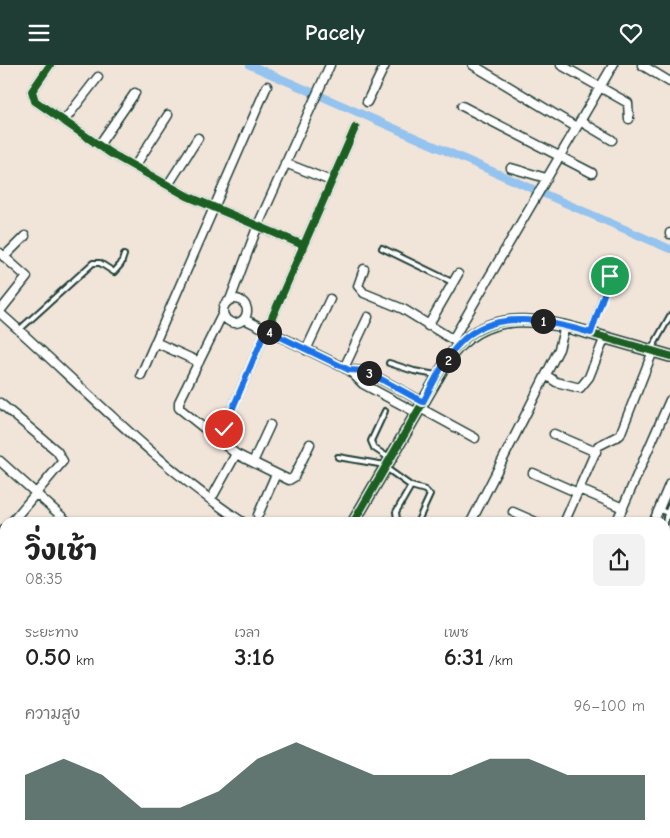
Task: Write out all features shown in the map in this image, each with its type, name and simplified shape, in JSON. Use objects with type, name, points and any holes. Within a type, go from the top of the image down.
[{"type":"street","points":[[50,65],[32,91],[32,96],[64,121],[99,145],[168,185],[303,245]]},
{"type":"street","points":[[367,102],[385,65]]},
{"type":"street","points":[[473,65],[578,124],[612,140]]},
{"type":"street","points":[[561,65],[628,103],[629,119]]},
{"type":"street","points":[[357,517],[438,375],[546,178],[613,65]]},
{"type":"street","points":[[642,65],[670,81]]},
{"type":"street","points":[[310,444],[293,479],[289,480],[236,453],[218,441],[179,408],[179,403],[223,313],[223,306],[230,300],[258,225],[330,66]]},
{"type":"street","points":[[64,121],[98,77]]},
{"type":"street","points":[[141,375],[267,87]]},
{"type":"street","points":[[99,145],[135,93]]},
{"type":"street","points":[[462,106],[592,173]]},
{"type":"street","points":[[135,166],[168,115]]},
{"type":"street","points":[[218,441],[355,128]]},
{"type":"street","points":[[168,185],[198,138]]},
{"type":"street","points":[[285,163],[331,181]]},
{"type":"street","points":[[511,168],[546,178]]},
{"type":"street","points":[[25,236],[2,255],[27,277],[0,312],[192,485],[236,517]]},
{"type":"street","points":[[364,269],[358,286],[360,289],[403,309],[455,342]]},
{"type":"street","points":[[428,326],[452,281],[458,274]]},
{"type":"street","points":[[223,313],[230,323],[237,323],[244,319],[247,309],[245,303],[240,299],[230,300]]},
{"type":"street","points":[[306,350],[330,299]]},
{"type":"street","points":[[346,369],[368,317]]},
{"type":"street","points":[[244,319],[346,369],[363,384],[420,407]]},
{"type":"street","points":[[455,342],[503,322],[534,320],[565,326],[670,356]]},
{"type":"street","points":[[474,517],[559,349],[565,326]]},
{"type":"street","points":[[546,375],[556,382],[580,388],[590,377],[605,337]]},
{"type":"street","points":[[155,342],[199,362]]},
{"type":"street","points":[[567,517],[598,447],[620,435],[652,351]]},
{"type":"street","points":[[346,369],[366,371],[420,407],[475,438]]},
{"type":"street","points":[[619,517],[670,400]]},
{"type":"street","points":[[0,403],[63,458],[62,463],[16,517]]},
{"type":"street","points":[[253,462],[270,425]]},
{"type":"street","points":[[554,434],[596,452]]},
{"type":"street","points":[[214,494],[236,453]]},
{"type":"street","points":[[0,461],[62,517]]},
{"type":"street","points":[[534,473],[623,508]]},
{"type":"street","points":[[258,515],[276,474]]},
{"type":"street","points":[[655,517],[670,483]]},
{"type":"street","points":[[513,511],[526,517]]},
{"type":"lane","points":[[382,248],[452,281]]},
{"type":"lane","points":[[19,330],[93,263],[100,263],[114,272],[121,264],[124,255]]},
{"type":"lane","points":[[591,333],[610,276]]},
{"type":"lane","points":[[652,351],[670,316]]},
{"type":"lane","points":[[389,363],[414,371],[438,375]]},
{"type":"lane","points":[[385,411],[371,441],[374,448],[388,464],[411,486],[425,490],[430,495],[420,517]]},
{"type":"lane","points":[[338,457],[375,465],[388,464]]},
{"type":"lane","points":[[397,517],[396,512],[411,486]]},
{"type":"lane","points":[[658,509],[668,514],[670,505]]},
{"type":"waterway","points":[[250,65],[670,249]]},
{"type":"cycle path","points":[[50,65],[32,91],[35,101],[110,153],[187,196],[303,245]]},
{"type":"cycle path","points":[[218,441],[355,128]]},
{"type":"cycle path","points":[[356,517],[447,361],[462,343],[478,331],[496,324],[515,321],[535,321],[576,329],[670,356]]},
{"type":"route","points":[[224,429],[266,330],[349,370],[366,371],[423,402],[460,343],[467,337],[490,325],[517,320],[534,320],[591,333],[610,276]]}]
